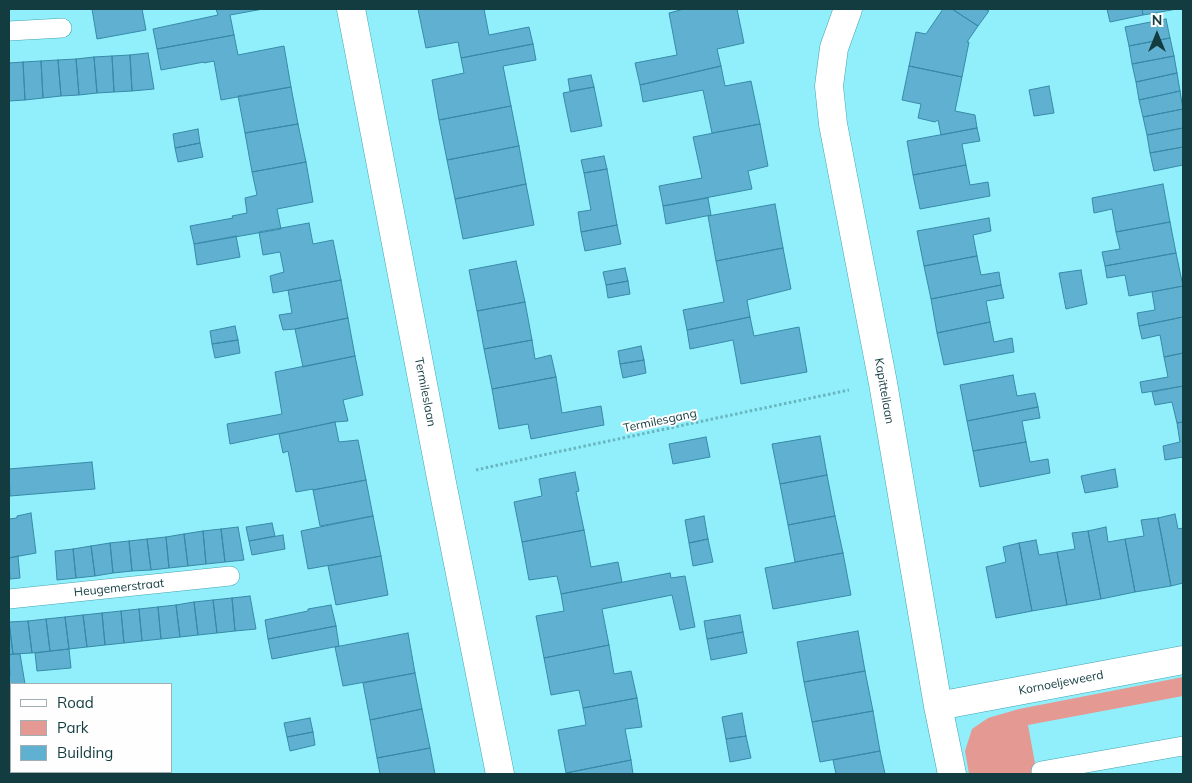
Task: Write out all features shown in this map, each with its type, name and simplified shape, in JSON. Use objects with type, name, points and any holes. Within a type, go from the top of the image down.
[{"type":"street","name":"Termileslaan","points":[[351,9],[500,774]]},
{"type":"street","name":"Kapittellaan","points":[[848,9],[834,48],[829,86],[833,124],[883,383],[938,706],[952,774]]},
{"type":"street","name":"Kornoeljeweerd","points":[[938,706],[1183,660]]},
{"type":"lane","points":[[9,31],[62,28]]},
{"type":"lane","name":"Heugemerstraat","points":[[9,599],[230,576]]},
{"type":"lane","points":[[1041,771],[1183,746]]},
{"type":"path","name":"Termilesgang","points":[[441,478],[883,383]]},
{"type":"green space","points":[[1183,677],[1183,696],[1028,725],[1037,774],[969,774],[965,751],[972,729],[988,718],[1019,709]]},
{"type":"building","points":[[92,9],[142,9],[146,30],[97,39]]},
{"type":"building","points":[[216,9],[263,9],[230,15],[234,35],[157,49],[153,29],[218,15]]},
{"type":"building","points":[[418,9],[484,9],[489,35],[529,27],[533,44],[461,58],[458,42],[426,48]]},
{"type":"building","points":[[684,9],[737,9],[744,43],[717,49],[721,66],[640,85],[635,63],[677,55],[669,13]]},
{"type":"building","points":[[943,9],[952,9],[978,26],[967,42],[969,42],[962,77],[909,66],[916,32],[926,34]]},
{"type":"building","points":[[952,9],[984,9],[989,11],[978,26]]},
{"type":"building","points":[[1107,9],[1142,9],[1143,15],[1110,22]]},
{"type":"building","points":[[1142,9],[1177,9],[1143,15]]},
{"type":"building","points":[[1166,19],[1170,38],[1129,46],[1125,27]]},
{"type":"building","points":[[234,35],[238,55],[284,46],[291,87],[221,100],[214,61],[161,70],[157,49]]},
{"type":"building","points":[[1170,38],[1174,56],[1132,64],[1129,46]]},
{"type":"building","points":[[533,44],[536,60],[503,66],[511,106],[439,120],[432,80],[464,73],[461,58]]},
{"type":"building","points":[[148,53],[154,89],[132,91],[130,55]]},
{"type":"building","points":[[130,55],[132,91],[114,92],[112,56]]},
{"type":"building","points":[[112,56],[114,92],[97,93],[94,57]]},
{"type":"building","points":[[1174,56],[1177,73],[1136,82],[1132,64]]},
{"type":"building","points":[[94,57],[97,93],[79,95],[76,59]]},
{"type":"building","points":[[76,59],[79,95],[61,96],[58,60]]},
{"type":"building","points":[[58,60],[61,96],[43,98],[41,61]]},
{"type":"building","points":[[41,61],[43,98],[25,100],[23,62]]},
{"type":"building","points":[[23,62],[25,100],[9,101],[9,63]]},
{"type":"building","points":[[721,66],[725,86],[751,81],[760,124],[712,133],[703,90],[643,102],[640,85]]},
{"type":"building","points":[[909,66],[962,77],[955,111],[975,115],[977,128],[941,135],[938,120],[935,122],[918,118],[921,104],[902,100]]},
{"type":"building","points":[[1177,73],[1180,91],[1139,100],[1136,82]]},
{"type":"building","points":[[591,75],[594,87],[570,91],[568,79]]},
{"type":"building","points":[[1049,86],[1054,113],[1034,116],[1029,90]]},
{"type":"building","points":[[291,87],[298,124],[245,133],[238,96]]},
{"type":"building","points":[[594,87],[602,126],[571,132],[563,93]]},
{"type":"building","points":[[1180,91],[1183,109],[1143,117],[1139,100]]},
{"type":"building","points":[[511,106],[519,146],[447,160],[439,120]]},
{"type":"building","points":[[1183,109],[1183,128],[1147,135],[1143,117]]},
{"type":"building","points":[[298,124],[306,162],[252,172],[245,133]]},
{"type":"building","points":[[760,124],[768,166],[748,171],[752,189],[663,206],[659,186],[702,178],[693,137]]},
{"type":"building","points":[[977,128],[980,141],[962,144],[966,165],[913,175],[907,141]]},
{"type":"building","points":[[1183,128],[1183,147],[1150,153],[1147,135]]},
{"type":"building","points":[[198,129],[200,143],[175,148],[173,134]]},
{"type":"building","points":[[200,143],[203,157],[178,162],[175,148]]},
{"type":"building","points":[[519,146],[526,184],[455,199],[447,160]]},
{"type":"building","points":[[1183,147],[1183,165],[1154,171],[1150,153]]},
{"type":"building","points":[[604,156],[607,169],[584,173],[581,160]]},
{"type":"building","points":[[306,162],[313,202],[277,209],[281,229],[194,244],[190,226],[233,218],[232,216],[247,213],[245,198],[257,195],[252,172]]},
{"type":"building","points":[[966,165],[970,185],[988,182],[990,196],[920,209],[913,175]]},
{"type":"building","points":[[607,169],[617,225],[581,232],[578,212],[591,210],[584,173]]},
{"type":"building","points":[[526,184],[534,225],[463,239],[455,199]]},
{"type":"building","points":[[1163,184],[1170,222],[1116,232],[1112,209],[1094,213],[1092,198]]},
{"type":"building","points":[[708,198],[711,215],[666,224],[663,206]]},
{"type":"building","points":[[775,204],[783,248],[716,261],[708,216]]},
{"type":"building","points":[[989,218],[991,231],[973,235],[977,256],[924,266],[917,231]]},
{"type":"building","points":[[1170,222],[1176,253],[1105,266],[1102,252],[1120,249],[1116,232]]},
{"type":"building","points":[[309,223],[313,244],[333,240],[341,280],[273,293],[270,276],[284,272],[280,252],[263,255],[259,232]]},
{"type":"building","points":[[617,225],[621,244],[585,251],[581,232]]},
{"type":"building","points":[[236,236],[240,257],[197,265],[194,244]]},
{"type":"building","points":[[783,248],[791,289],[747,300],[750,317],[687,330],[683,310],[724,302],[716,261]]},
{"type":"building","points":[[1176,253],[1183,286],[1129,296],[1125,275],[1107,278],[1105,266]]},
{"type":"building","points":[[977,256],[981,275],[999,272],[1001,285],[931,299],[924,266]]},
{"type":"building","points":[[516,261],[525,302],[477,311],[469,270]]},
{"type":"building","points":[[625,268],[628,281],[606,285],[603,272]]},
{"type":"building","points":[[1081,270],[1087,304],[1066,309],[1059,273]]},
{"type":"building","points":[[341,280],[348,318],[283,330],[279,315],[292,313],[288,290]]},
{"type":"building","points":[[628,281],[630,294],[608,298],[606,285]]},
{"type":"building","points":[[1001,285],[1004,298],[986,301],[990,322],[937,333],[931,299]]},
{"type":"building","points":[[1183,286],[1183,317],[1139,326],[1137,313],[1155,310],[1152,292]]},
{"type":"building","points":[[525,302],[532,340],[484,349],[477,311]]},
{"type":"building","points":[[750,317],[754,336],[799,327],[807,372],[741,384],[733,340],[690,349],[687,330]]},
{"type":"building","points":[[1183,317],[1183,353],[1164,357],[1160,335],[1142,339],[1139,326]]},
{"type":"building","points":[[348,318],[355,356],[303,367],[295,329]]},
{"type":"building","points":[[990,322],[994,342],[1012,338],[1014,352],[944,365],[937,333]]},
{"type":"building","points":[[235,326],[238,340],[212,344],[210,331]]},
{"type":"building","points":[[238,340],[240,353],[215,358],[212,344]]},
{"type":"building","points":[[532,340],[535,359],[551,355],[556,377],[492,389],[484,349]]},
{"type":"building","points":[[641,346],[644,360],[620,364],[618,351]]},
{"type":"building","points":[[1183,353],[1183,386],[1142,393],[1140,382],[1168,377],[1164,357]]},
{"type":"building","points":[[355,356],[363,395],[343,400],[348,421],[335,422],[230,444],[227,424],[282,414],[275,372]]},
{"type":"building","points":[[644,360],[646,373],[623,378],[620,364]]},
{"type":"building","points":[[1013,375],[1017,396],[1035,393],[1038,407],[967,421],[960,385]]},
{"type":"building","points":[[556,377],[562,413],[601,406],[604,425],[531,439],[528,424],[499,429],[492,389]]},
{"type":"building","points":[[1183,386],[1183,422],[1177,423],[1172,402],[1155,405],[1152,392]]},
{"type":"building","points":[[1038,407],[1040,418],[1022,421],[1026,442],[973,451],[967,421]]},
{"type":"building","points":[[335,422],[339,442],[358,440],[366,480],[296,492],[288,451],[283,453],[279,434]]},
{"type":"building","points":[[1183,422],[1183,457],[1165,460],[1163,446],[1180,442],[1177,423]]},
{"type":"building","points":[[820,436],[827,475],[780,484],[772,444]]},
{"type":"building","points":[[706,437],[710,457],[673,464],[669,444]]},
{"type":"building","points":[[1026,442],[1030,462],[1048,459],[1050,473],[980,487],[973,451]]},
{"type":"building","points":[[92,462],[95,489],[10,496],[9,469]]},
{"type":"building","points":[[1115,469],[1118,487],[1085,493],[1081,476]]},
{"type":"building","points":[[575,472],[579,491],[576,492],[584,530],[522,542],[514,502],[542,496],[539,479]]},
{"type":"building","points":[[827,475],[835,516],[788,525],[780,484]]},
{"type":"building","points":[[366,480],[373,516],[320,526],[313,490]]},
{"type":"building","points":[[31,513],[36,553],[9,558],[9,519]]},
{"type":"building","points":[[1175,514],[1178,529],[1183,528],[1183,583],[1171,586],[1158,518]]},
{"type":"building","points":[[373,516],[381,556],[308,569],[301,531]]},
{"type":"building","points":[[704,516],[708,539],[689,543],[685,520]]},
{"type":"building","points":[[835,516],[843,553],[795,562],[788,525]]},
{"type":"building","points":[[1158,518],[1171,586],[1135,592],[1125,539],[1144,536],[1141,520]]},
{"type":"building","points":[[272,523],[275,536],[249,541],[246,527]]},
{"type":"building","points":[[238,527],[244,560],[225,562],[221,529]]},
{"type":"building","points":[[1106,527],[1108,542],[1125,539],[1135,592],[1101,599],[1088,531]]},
{"type":"building","points":[[221,529],[225,562],[206,564],[203,531]]},
{"type":"building","points":[[584,530],[591,567],[618,562],[622,582],[561,594],[557,576],[529,580],[522,542]]},
{"type":"building","points":[[203,531],[206,564],[188,566],[184,534]]},
{"type":"building","points":[[1088,531],[1101,599],[1067,605],[1057,552],[1075,549],[1072,533]]},
{"type":"building","points":[[184,534],[188,566],[169,568],[166,537]]},
{"type":"building","points":[[283,535],[285,549],[252,555],[249,541]]},
{"type":"building","points":[[166,537],[169,568],[151,570],[147,539]]},
{"type":"building","points":[[147,539],[151,570],[132,571],[129,541]]},
{"type":"building","points":[[708,539],[713,562],[693,566],[689,543]]},
{"type":"building","points":[[1036,540],[1039,555],[1057,552],[1067,605],[1032,611],[1019,543]]},
{"type":"building","points":[[129,541],[132,571],[113,573],[110,543]]},
{"type":"building","points":[[110,543],[113,573],[95,576],[91,546]]},
{"type":"building","points":[[1019,543],[1032,611],[996,618],[986,567],[1006,562],[1003,547]]},
{"type":"building","points":[[91,546],[95,576],[76,578],[73,549]]},
{"type":"building","points":[[73,549],[76,578],[57,580],[55,551]]},
{"type":"building","points":[[843,553],[851,595],[773,609],[765,568]]},
{"type":"building","points":[[18,556],[20,578],[10,579],[9,558]]},
{"type":"building","points":[[381,556],[388,595],[336,605],[328,566]]},
{"type":"building","points":[[670,573],[671,578],[685,576],[695,627],[680,630],[672,595],[602,609],[609,645],[544,658],[536,616],[564,611],[561,594]]},
{"type":"building","points":[[250,596],[256,629],[235,631],[232,598]]},
{"type":"building","points":[[232,598],[235,631],[217,633],[213,600]]},
{"type":"building","points":[[213,600],[217,633],[198,635],[194,602]]},
{"type":"building","points":[[194,602],[198,635],[180,637],[176,605]]},
{"type":"building","points":[[176,605],[180,637],[161,639],[158,607]]},
{"type":"building","points":[[331,605],[336,626],[268,639],[265,620]]},
{"type":"building","points":[[158,607],[161,639],[142,641],[139,609]]},
{"type":"building","points":[[139,609],[142,641],[124,643],[121,611]]},
{"type":"building","points":[[121,611],[124,643],[105,645],[102,613]]},
{"type":"building","points":[[102,613],[105,645],[87,647],[83,615]]},
{"type":"building","points":[[83,615],[87,647],[69,649],[65,617]]},
{"type":"building","points":[[740,615],[743,632],[707,639],[704,621]]},
{"type":"building","points":[[65,617],[69,649],[50,651],[46,619]]},
{"type":"building","points":[[46,619],[50,651],[32,653],[28,621]]},
{"type":"building","points":[[28,621],[32,653],[13,654],[9,622]]},
{"type":"building","points":[[9,622],[13,654],[9,655]]},
{"type":"building","points":[[336,626],[339,646],[272,659],[268,639]]},
{"type":"building","points":[[858,631],[865,671],[804,682],[797,642]]},
{"type":"building","points":[[743,632],[747,653],[711,660],[707,639]]},
{"type":"building","points":[[408,633],[415,673],[343,686],[335,647]]},
{"type":"building","points":[[609,645],[614,674],[631,671],[637,698],[583,708],[579,690],[551,695],[544,658]]},
{"type":"building","points":[[69,649],[71,668],[37,671],[35,653]]},
{"type":"building","points":[[20,654],[25,683],[10,683],[10,740],[9,740],[9,655]]},
{"type":"building","points":[[865,671],[873,711],[812,722],[804,682]]},
{"type":"building","points":[[415,673],[422,709],[370,720],[363,683]]},
{"type":"building","points":[[637,698],[642,727],[625,729],[631,760],[566,773],[558,730],[586,725],[583,708]]},
{"type":"building","points":[[422,709],[430,748],[377,758],[370,720]]},
{"type":"building","points":[[873,711],[880,751],[820,762],[812,722]]},
{"type":"building","points":[[742,713],[746,736],[726,739],[722,717]]},
{"type":"building","points":[[310,718],[313,732],[287,737],[284,723]]},
{"type":"building","points":[[313,732],[315,745],[290,751],[287,737]]},
{"type":"building","points":[[746,736],[751,758],[730,762],[726,739]]},
{"type":"building","points":[[9,743],[10,773],[58,774],[9,774]]},
{"type":"building","points":[[430,748],[435,774],[380,774],[377,758]]},
{"type":"building","points":[[880,751],[885,774],[836,774],[833,760]]},
{"type":"building","points":[[631,760],[633,774],[566,774],[566,773]]}]
